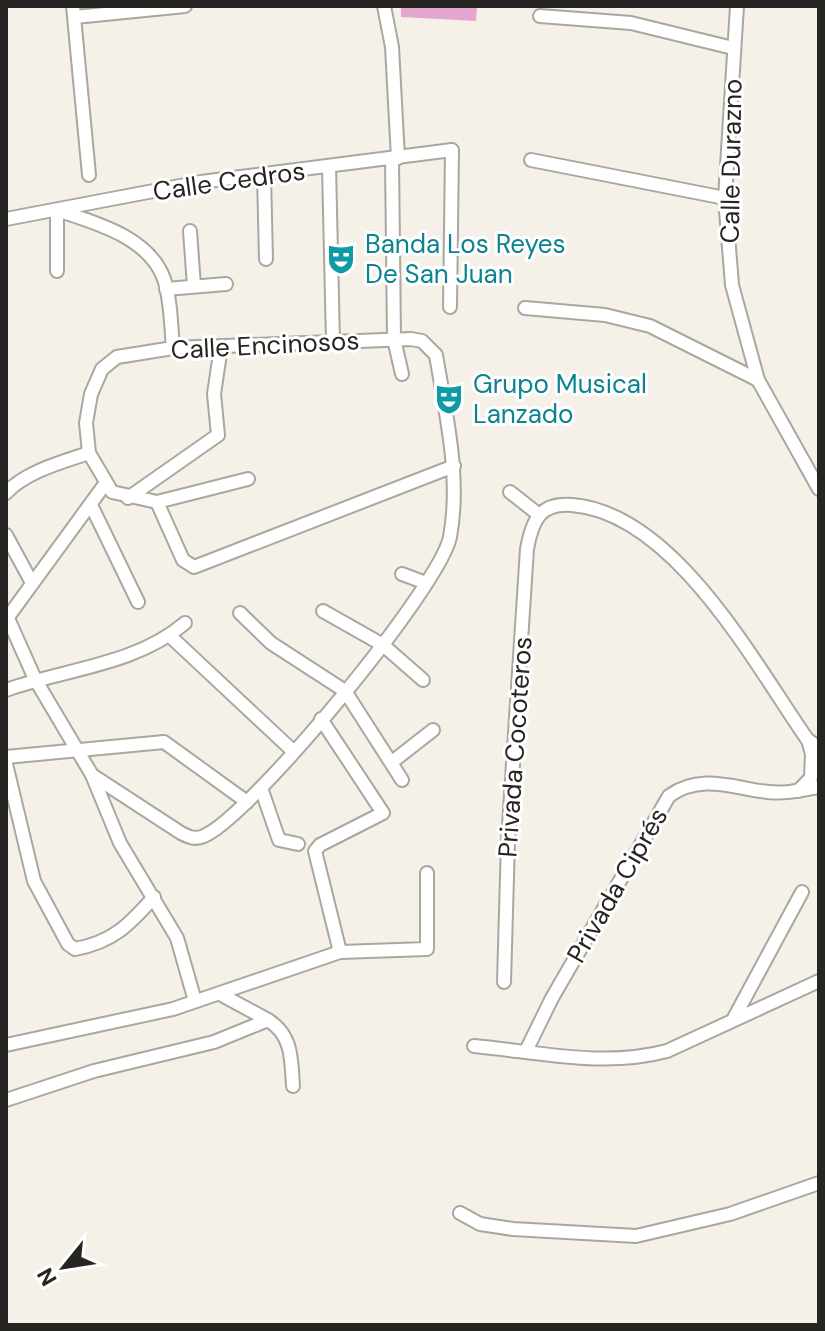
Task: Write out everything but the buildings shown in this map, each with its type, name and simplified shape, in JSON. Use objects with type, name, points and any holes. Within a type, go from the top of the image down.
[{"type":"street","points":[[89,175],[74,12],[185,6]]},
{"type":"street","points":[[384,6],[392,47],[394,339],[402,374]]},
{"type":"street","name":"Calle Durazno","points":[[737,6],[725,198],[732,285],[758,380],[819,489]]},
{"type":"street","points":[[540,16],[631,23],[733,48]]},
{"type":"street","name":"Calle Cedros","points":[[6,219],[201,182],[452,150],[450,307]]},
{"type":"street","points":[[531,160],[725,198]]},
{"type":"street","points":[[329,166],[333,342]]},
{"type":"street","points":[[264,175],[266,259]]},
{"type":"street","points":[[57,271],[57,210],[106,226],[141,247],[154,260],[166,289],[173,348]]},
{"type":"street","points":[[190,231],[194,286]]},
{"type":"street","points":[[166,289],[226,284]]},
{"type":"street","points":[[525,308],[605,315],[650,326],[758,380]]},
{"type":"street","name":"Calle Encinosos","points":[[92,775],[190,838],[208,834],[261,788],[383,645],[426,583],[450,538],[454,466],[436,355],[422,341],[394,339],[173,348],[117,357],[102,369],[91,394],[86,423],[89,453],[105,484]]},
{"type":"street","points":[[128,498],[212,443],[218,435],[214,394],[221,347]]},
{"type":"street","points":[[6,493],[13,485],[60,462],[89,453]]},
{"type":"street","points":[[157,502],[183,560],[190,567],[454,466]]},
{"type":"street","points":[[195,1001],[177,938],[120,843],[92,775],[35,679],[7,616],[105,484],[112,492],[128,498],[157,502],[248,479]]},
{"type":"street","points":[[510,492],[538,514],[549,506],[579,506],[632,526],[658,545],[700,584],[807,739],[812,754],[811,778],[798,791]]},
{"type":"street","points":[[91,505],[138,602]]},
{"type":"street","name":"Privada Cocoteros","points":[[504,982],[508,841],[527,549],[538,514]]},
{"type":"street","points":[[6,535],[32,583]]},
{"type":"street","points":[[402,574],[426,583]]},
{"type":"street","points":[[323,611],[383,645],[423,680]]},
{"type":"street","points":[[240,613],[271,643],[345,691],[402,780]]},
{"type":"street","points":[[6,690],[35,679],[133,654],[170,636],[185,623]]},
{"type":"street","points":[[170,636],[294,752]]},
{"type":"street","points":[[321,719],[383,813],[320,845],[315,851],[340,952]]},
{"type":"street","points":[[392,762],[433,730]]},
{"type":"street","points":[[807,739],[819,748]]},
{"type":"street","points":[[6,757],[164,742],[247,802]]},
{"type":"street","points":[[6,764],[34,881],[68,944],[75,949],[90,946],[123,931],[154,897]]},
{"type":"street","name":"Privada Ciprés","points":[[526,1051],[552,998],[669,796],[692,785],[712,783],[766,792],[819,787]]},
{"type":"street","points":[[261,788],[279,840],[298,844]]},
{"type":"street","points":[[6,1045],[195,1001],[294,965],[340,952],[427,949],[427,873]]},
{"type":"street","points":[[734,1018],[802,892]]},
{"type":"street","points":[[474,1046],[599,1060],[648,1056],[667,1051],[819,981]]},
{"type":"street","points":[[220,994],[281,1029],[287,1039],[293,1086]]},
{"type":"street","points":[[6,1100],[83,1074],[214,1042],[268,1020]]},
{"type":"street","points":[[460,1213],[480,1224],[513,1229],[636,1236],[730,1214],[819,1183]]},
{"type":"place","name":"Banda Los Reyes De San Juan","points":[[341,259]]},
{"type":"place","name":"Grupo Musical Lanzado","points":[[449,399]]}]
